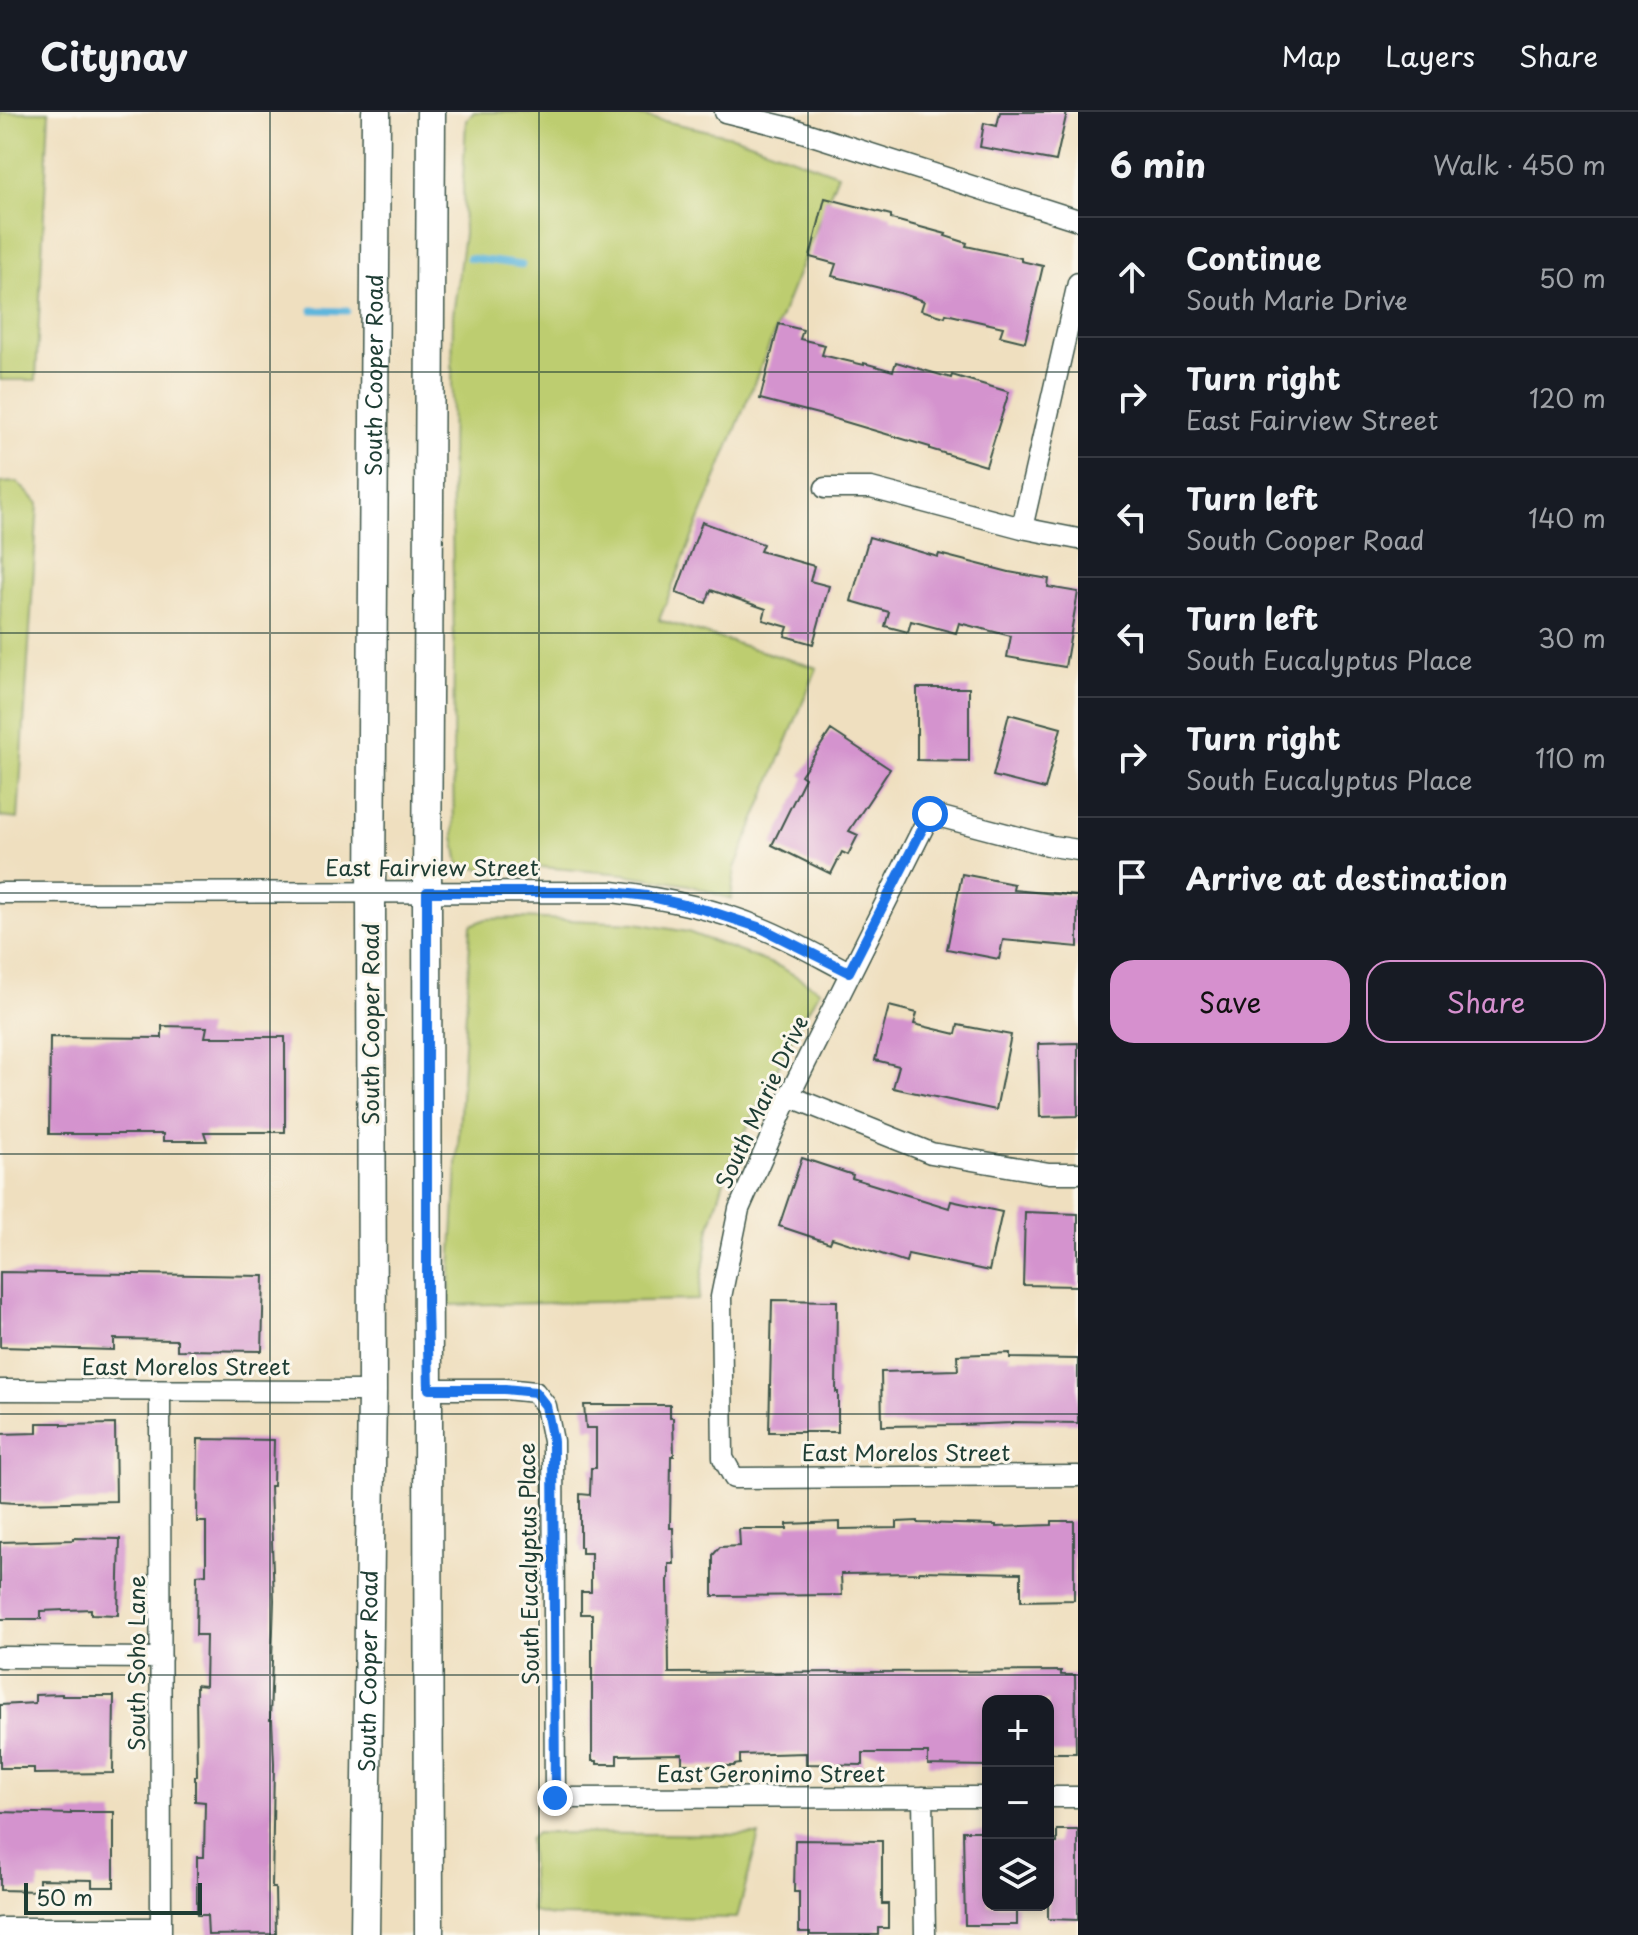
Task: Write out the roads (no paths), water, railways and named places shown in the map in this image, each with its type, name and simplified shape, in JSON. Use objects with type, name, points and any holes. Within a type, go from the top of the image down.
[{"type":"main road","name":"South Cooper Road","points":[[365,1935],[372,1391],[371,892],[376,112]]},
{"type":"main road","points":[[429,1935],[427,892],[431,112]]},
{"type":"street","points":[[725,112],[792,120],[1078,220]]},
{"type":"street","points":[[1022,528],[1078,283]]},
{"type":"street","points":[[825,488],[871,488],[1022,528],[1078,539]]},
{"type":"street","name":"South Marie Drive","points":[[734,1478],[723,1458],[721,1297],[739,1209],[789,1096],[930,814],[1078,850]]},
{"type":"street","name":"East Fairview Street","points":[[0,893],[612,892],[647,896],[706,910],[761,928],[849,972]]},
{"type":"street","points":[[789,1096],[931,1153],[1049,1173],[1078,1173]]},
{"type":"street","name":"South Eucalyptus Place","points":[[429,1389],[535,1392],[546,1406],[553,1441],[555,1798]]},
{"type":"street","name":"East Morelos Street","points":[[0,1390],[372,1391]]},
{"type":"street","name":"South Soho Lane","points":[[160,1391],[161,1931]]},
{"type":"street","name":"East Morelos Street","points":[[734,1478],[1078,1476]]},
{"type":"street","points":[[0,1657],[161,1658]]},
{"type":"street","points":[[923,1797],[925,1935]]},
{"type":"street","name":"East Geronimo Street","points":[[555,1798],[982,1797]]},
{"type":"street","points":[[1054,1797],[1078,1797]]},
{"type":"street","points":[[0,1928],[161,1931]]},
{"type":"waterway","points":[[469,258],[522,265]]},
{"type":"waterway","points":[[312,310],[347,311]]}]
